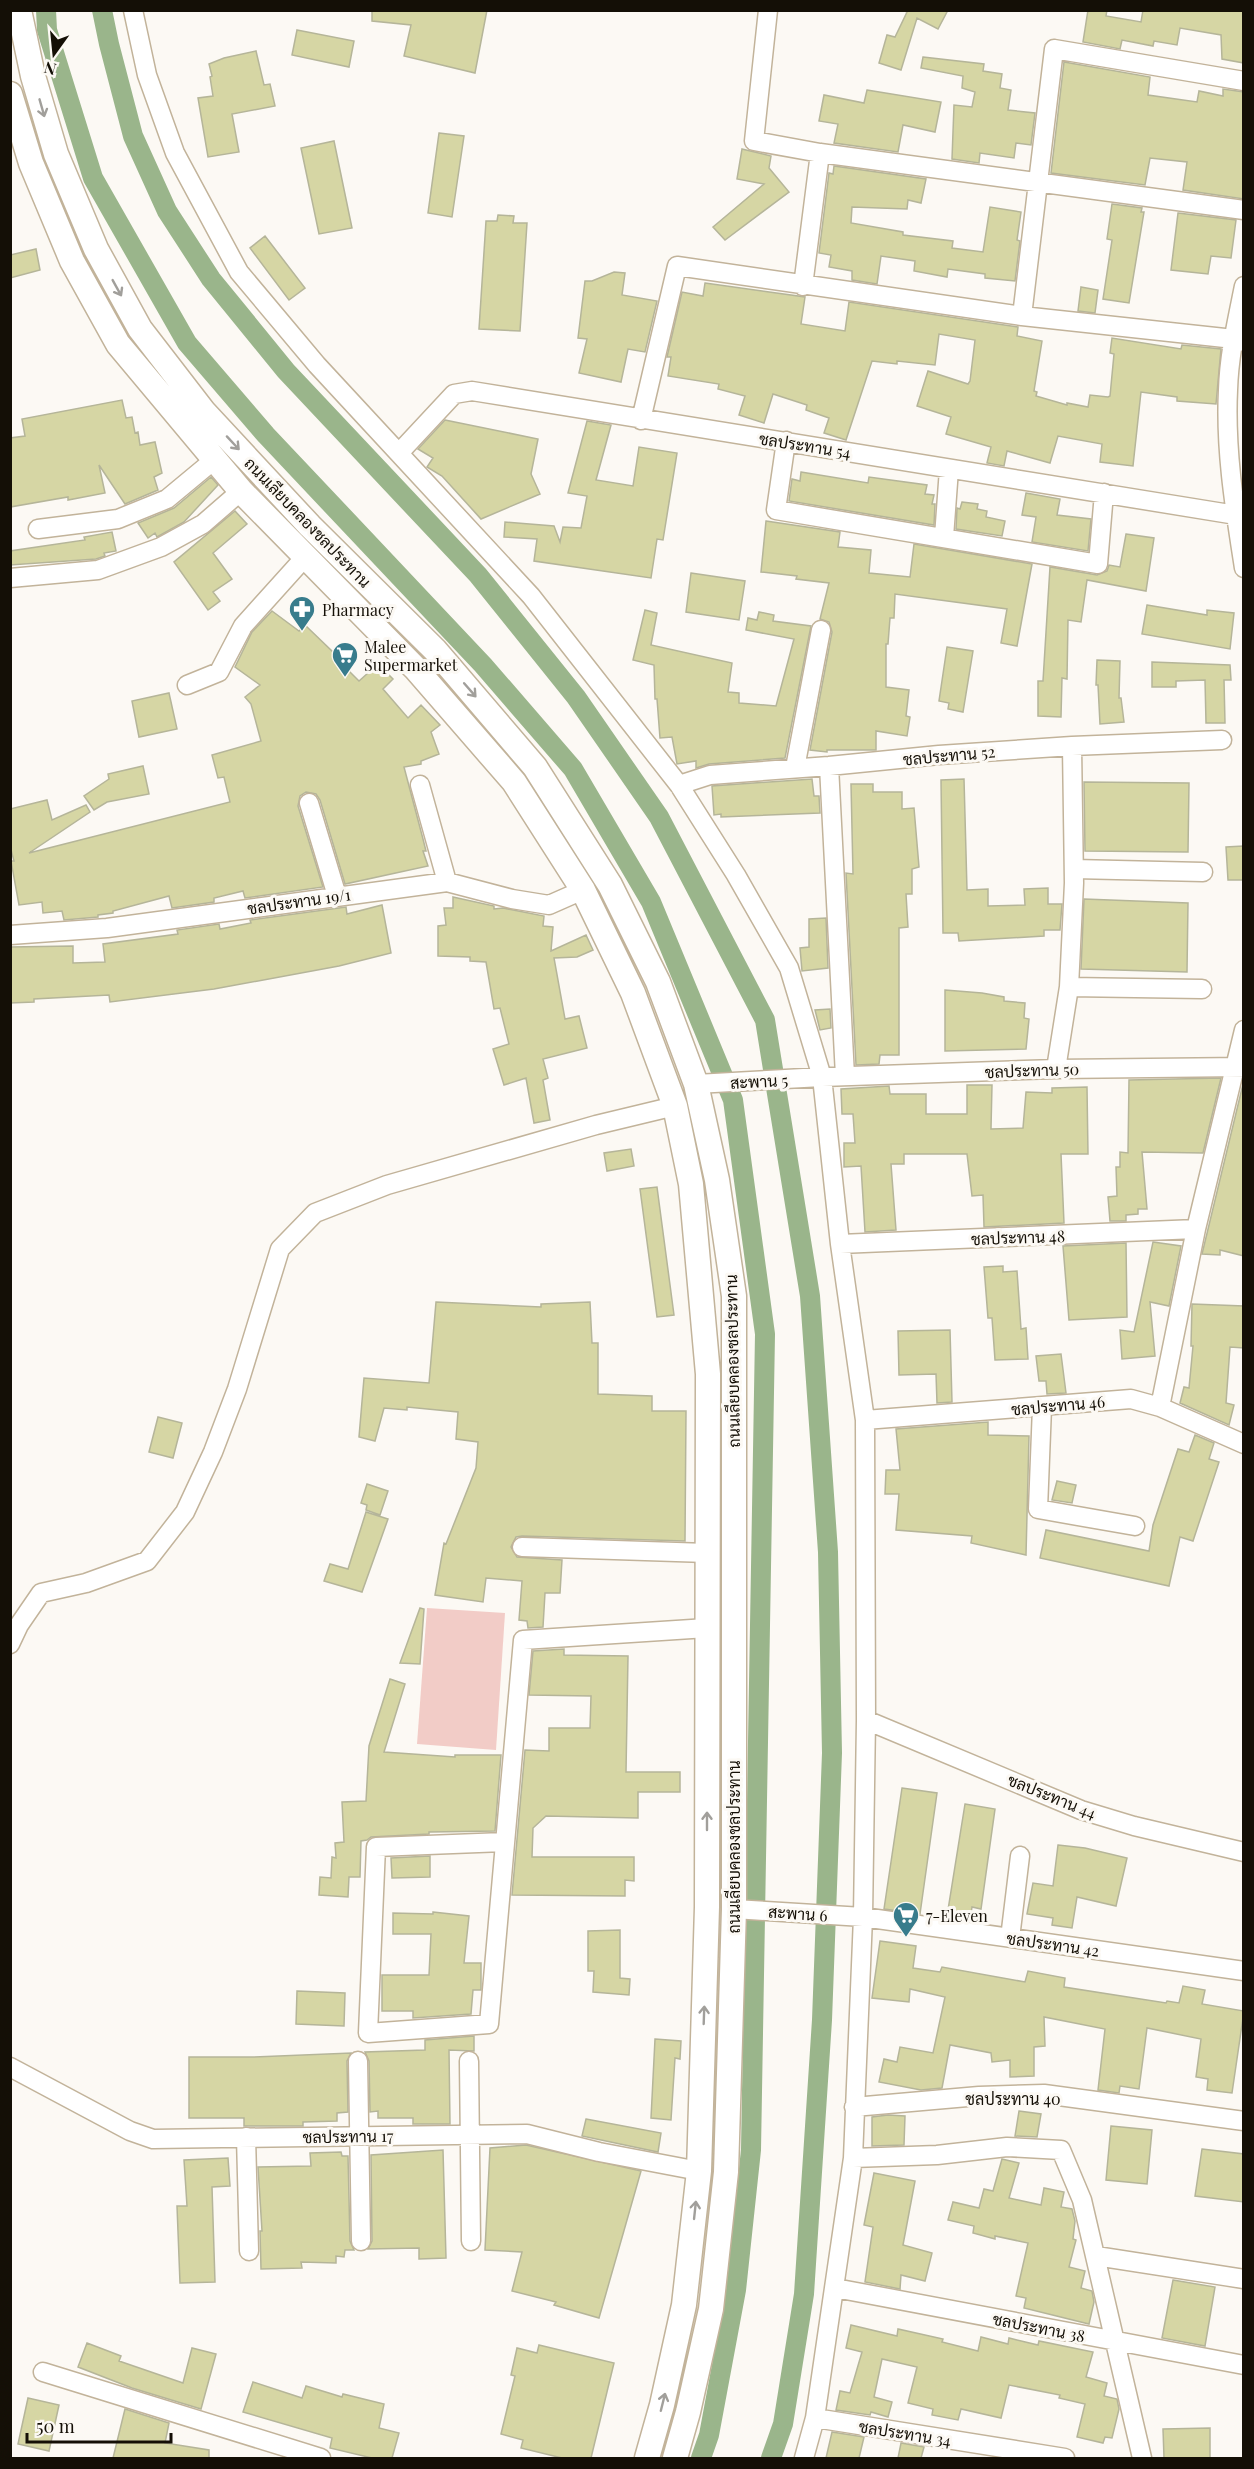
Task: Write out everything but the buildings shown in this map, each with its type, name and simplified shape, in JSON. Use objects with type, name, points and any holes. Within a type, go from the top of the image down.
[{"type":"street","name":"ถนนเลียบคลองชลประทาน","points":[[19,10],[33,76],[56,154],[96,249],[140,329],[204,412],[310,526],[435,650],[535,766],[610,885],[658,982],[696,1084],[717,1180],[734,1296],[734,1909],[725,2183],[711,2309],[688,2412],[675,2458]]},
{"type":"street","points":[[133,10],[147,75],[175,153],[239,272],[317,364],[531,596],[679,785],[736,875],[789,968],[822,1077],[840,1244],[865,1420],[866,1720],[862,1917],[853,2158],[815,2418],[804,2458]]},
{"type":"street","points":[[768,10],[754,141],[820,153],[1244,210]]},
{"type":"street","points":[[1022,316],[1054,48],[1244,81]]},
{"type":"street","name":"ถนนเลียบคลองชลประทาน","points":[[10,94],[31,163],[72,261],[118,344],[241,492],[415,668],[514,782],[583,890],[633,993],[675,1106],[691,1184],[708,1374],[707,1907],[699,2172],[684,2305],[662,2405],[647,2458]]},
{"type":"street","points":[[803,286],[820,153]]},
{"type":"street","points":[[641,420],[677,266],[1022,316],[1238,340]]},
{"type":"street","points":[[1244,286],[1238,340],[1228,391],[1229,451],[1244,568]]},
{"type":"street","name":"ชลประทาน 54","points":[[399,453],[454,394],[479,392],[1236,515]]},
{"type":"street","points":[[786,441],[776,510],[1098,564],[1104,494]]},
{"type":"street","points":[[38,529],[118,519],[167,499],[214,459]]},
{"type":"street","points":[[944,537],[949,469]]},
{"type":"street","points":[[10,578],[98,570],[161,547],[202,524],[241,492]]},
{"type":"street","points":[[187,685],[219,672],[243,626],[306,556]]},
{"type":"street","points":[[795,768],[821,630]]},
{"type":"street","name":"ชลประทาน 52","points":[[679,785],[710,774],[829,766],[939,755],[1072,746],[1222,740]]},
{"type":"street","points":[[1056,1069],[1070,987],[1074,869],[1072,746]]},
{"type":"street","points":[[829,766],[845,1076]]},
{"type":"street","points":[[420,785],[447,882]]},
{"type":"street","points":[[309,803],[337,896]]},
{"type":"street","points":[[1074,869],[1203,872]]},
{"type":"street","name":"ชลประทาน 19/1","points":[[10,935],[107,928],[447,882],[512,899],[549,905],[583,890]]},
{"type":"street","points":[[1070,987],[1202,989]]},
{"type":"street","points":[[1160,1407],[1196,1229],[1239,1066],[1244,1030]]},
{"type":"street","name":"ชลประทาน 50","points":[[822,1077],[1056,1069],[1239,1066]]},
{"type":"street","name":"สะพาน 5","points":[[696,1084],[822,1077]]},
{"type":"street","points":[[10,1644],[19,1625],[41,1593],[86,1584],[147,1561],[185,1512],[213,1452],[237,1389],[280,1249],[315,1213],[387,1185],[596,1125],[675,1106]]},
{"type":"street","name":"ชลประทาน 48","points":[[840,1244],[1196,1229]]},
{"type":"street","name":"ชลประทาน 46","points":[[865,1420],[1131,1399],[1160,1407],[1244,1444]]},
{"type":"street","points":[[1042,1407],[1038,1509],[1135,1526]]},
{"type":"street","points":[[522,1547],[707,1553]]},
{"type":"street","points":[[504,1842],[376,1847],[368,2033],[489,2024],[523,1640],[707,1628]]},
{"type":"street","name":"ชลประทาน 44","points":[[866,1720],[1081,1810],[1134,1826],[1244,1852]]},
{"type":"street","points":[[1010,1938],[1020,1856]]},
{"type":"street","points":[[707,1907],[734,1909]]},
{"type":"street","name":"สะพาน 6","points":[[734,1909],[862,1917]]},
{"type":"street","name":"ชลประทาน 42","points":[[862,1917],[1244,1971]]},
{"type":"street","points":[[358,2061],[361,2241]]},
{"type":"street","points":[[469,2061],[471,2241]]},
{"type":"street","name":"ชลประทาน 17","points":[[10,2067],[130,2131],[153,2139],[527,2134],[599,2152],[699,2172]]},
{"type":"street","name":"ชลประทาน 40","points":[[854,2108],[980,2096],[1044,2094],[1244,2121]]},
{"type":"street","points":[[246,2137],[249,2251]]},
{"type":"street","points":[[853,2158],[937,2155],[1006,2147],[1061,2150],[1082,2200],[1142,2458]]},
{"type":"street","points":[[1096,2256],[1244,2279]]},
{"type":"street","name":"ชลประทาน 38","points":[[835,2288],[1117,2343],[1244,2365]]},
{"type":"street","points":[[43,2372],[321,2458]]},
{"type":"street","name":"ชลประทาน 34","points":[[815,2418],[1065,2458]]},
{"type":"shaded area","points":[[427,1608],[505,1613],[496,1750],[417,1744]]},
{"type":"waterway","points":[[46,10],[47,30],[93,178],[187,343],[266,435],[483,665],[573,769],[651,902],[733,1100],[765,1334],[751,2150],[736,2290],[709,2435],[701,2458]]},
{"type":"waterway","points":[[102,10],[133,136],[167,211],[211,279],[286,371],[478,575],[576,697],[659,817],[765,1020],[810,1296],[828,1552],[832,1753],[822,2020],[804,2294],[783,2424],[771,2458]]},
{"type":"place","name":"Pharmacy","points":[[302,632]]},
{"type":"place","name":"Malee Supermarket","points":[[345,678]]},
{"type":"place","name":"7-Eleven","points":[[906,1938]]}]
